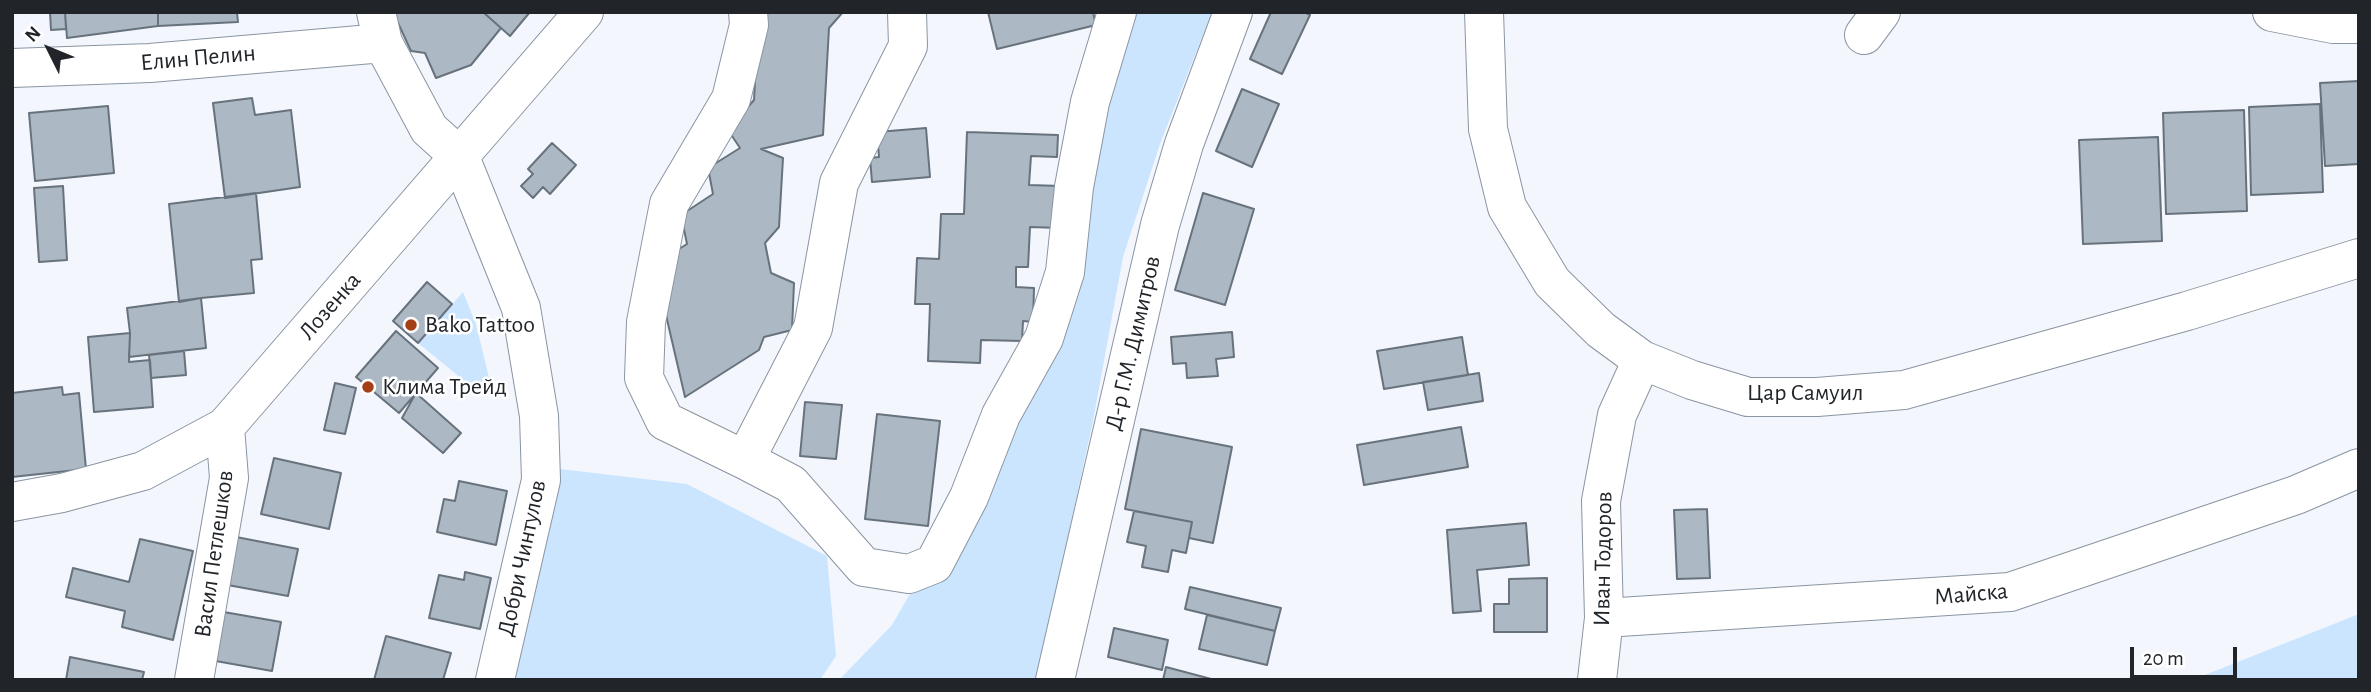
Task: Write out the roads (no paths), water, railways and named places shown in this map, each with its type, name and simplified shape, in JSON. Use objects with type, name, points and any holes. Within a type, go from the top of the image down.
[{"type":"street","name":"Лозенка","points":[[12,502],[62,493],[143,471],[225,427],[584,12]]},
{"type":"street","points":[[748,12],[749,25],[731,99],[669,204],[646,322],[644,378],[665,421],[790,484],[864,567],[909,573],[934,564],[969,497],[1001,415],[1044,338],[1065,272],[1074,187],[1090,102],[1117,12]]},
{"type":"street","points":[[745,460],[813,328],[839,183],[908,46],[907,12]]},
{"type":"street","name":"Д-р Г.М. Димитров","points":[[1055,680],[1160,225],[1184,144],[1233,12]]},
{"type":"street","name":"Цар Самуил","points":[[1484,12],[1488,129],[1507,207],[1552,282],[1601,330],[1642,360],[1692,380],[1748,397],[1817,397],[1904,390],[2188,311],[2359,258]]},
{"type":"street","points":[[2272,12],[2342,20]]},
{"type":"street","name":"Добри Чинтулов","points":[[379,27],[429,129],[460,157],[521,308],[539,416],[541,480],[495,680]]},
{"type":"street","name":"Елин Пелин","points":[[12,68],[150,63],[379,27]]},
{"type":"street","name":"Иван Тодоров","points":[[1597,680],[1604,618],[1601,501],[1617,415],[1642,360]]},
{"type":"street","name":"Васил Петлешков","points":[[194,680],[229,478],[225,427]]},
{"type":"street","name":"Майска","points":[[1604,618],[2010,592],[2296,495],[2359,468]]},
{"type":"place","name":"Bako Tattoo","points":[[411,325]]},
{"type":"place","name":"Клима Трейд","points":[[368,387]]}]
